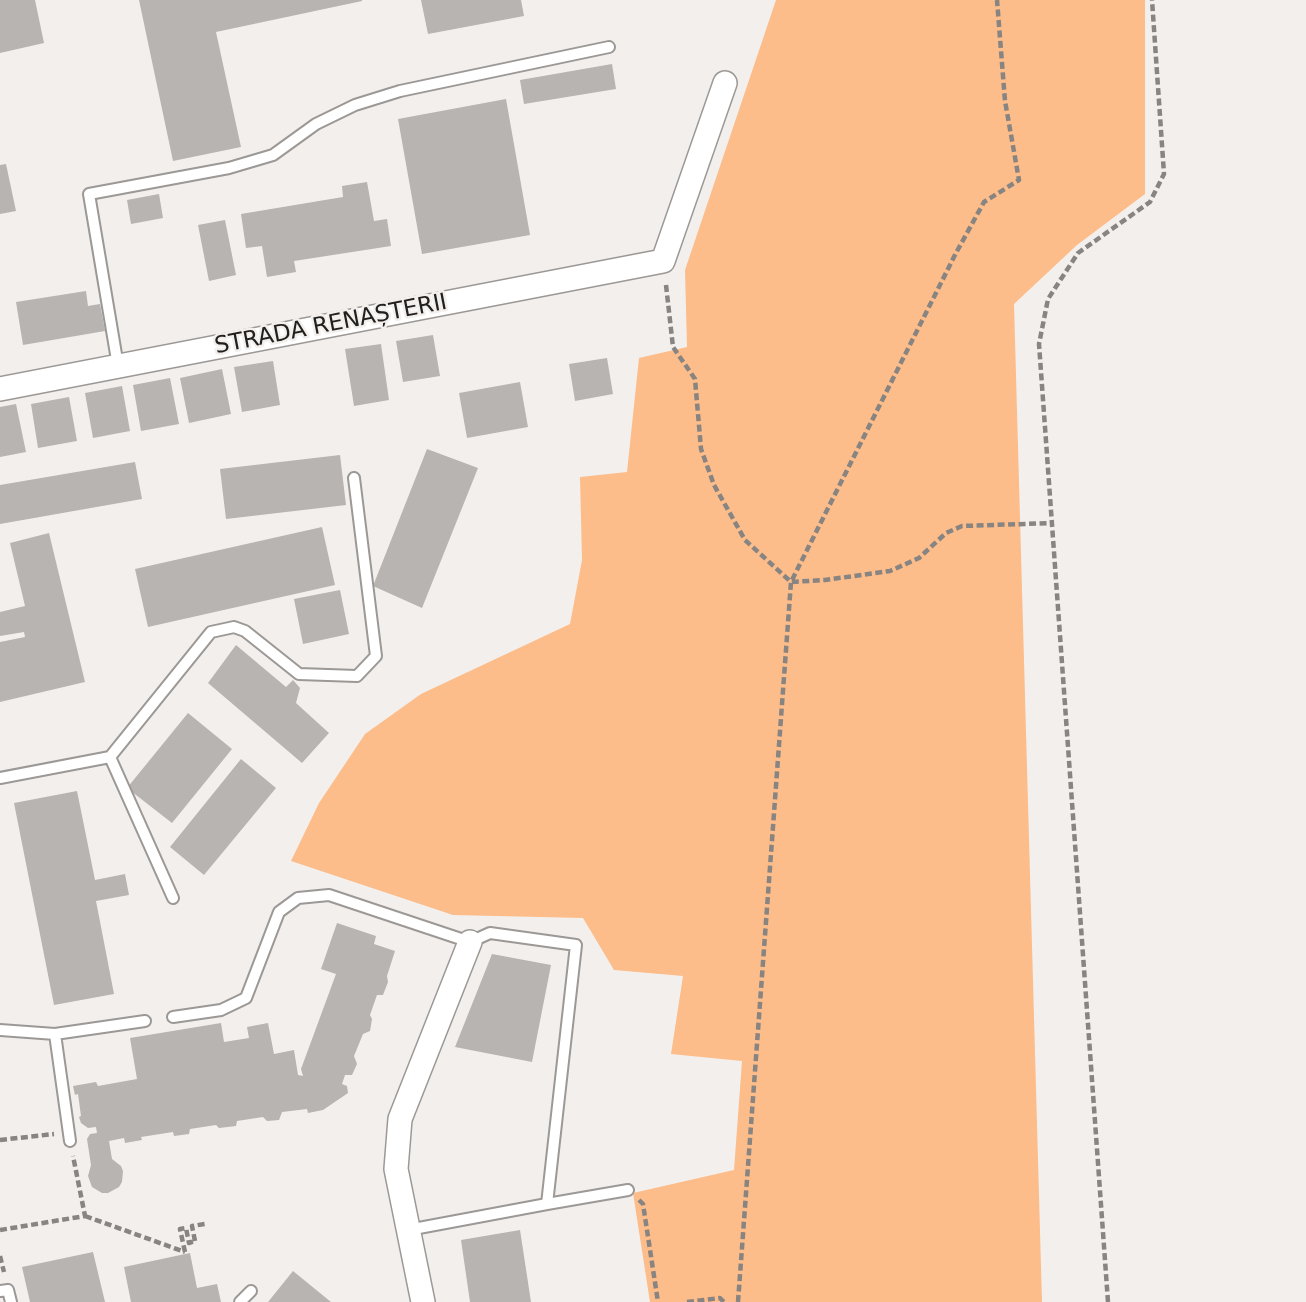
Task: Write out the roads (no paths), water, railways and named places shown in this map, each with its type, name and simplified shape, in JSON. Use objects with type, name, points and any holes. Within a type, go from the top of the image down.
[{"type":"street","name":"STRADA RENAȘTERII","points":[[0,389],[663,261],[725,83]]},
{"type":"street","points":[[423,1302],[396,1169],[400,1119],[470,942]]},
{"type":"lane","points":[[118,366],[89,194],[229,168],[273,155],[316,124],[355,105],[400,91],[609,47]]},
{"type":"lane","points":[[0,778],[110,757],[211,632],[234,627],[245,631],[299,674],[357,676],[376,656],[354,478]]},
{"type":"lane","points":[[110,757],[173,898]]},
{"type":"lane","points":[[173,1017],[221,1010],[246,998],[279,912],[298,898],[329,895],[470,942],[490,933],[576,946],[547,1205]]},
{"type":"lane","points":[[0,1030],[54,1034],[145,1021]]},
{"type":"lane","points":[[54,1034],[69,1137]]},
{"type":"lane","points":[[408,1230],[628,1190]]},
{"type":"lane","points":[[0,1291],[8,1290],[10,1302]]},
{"type":"lane","points":[[240,1302],[251,1291]]}]
